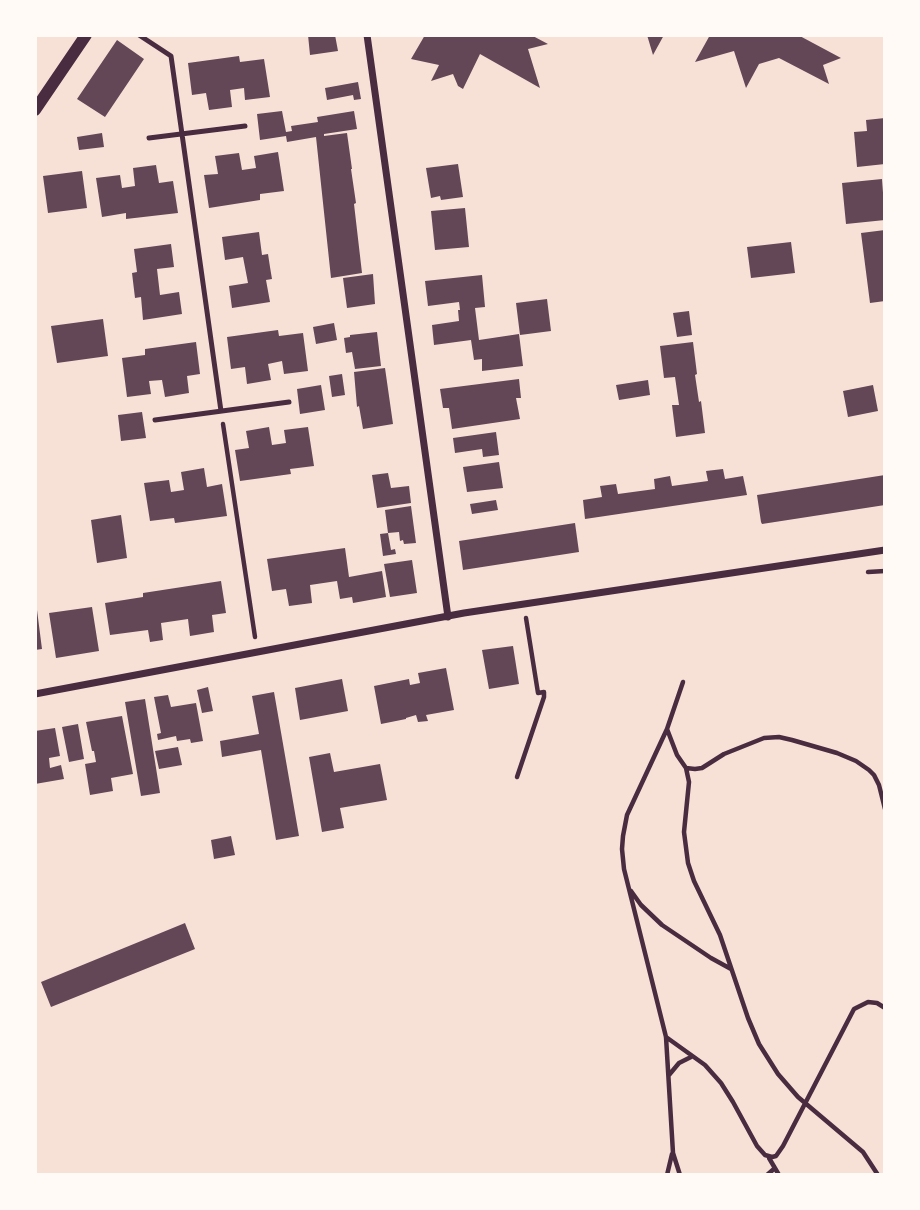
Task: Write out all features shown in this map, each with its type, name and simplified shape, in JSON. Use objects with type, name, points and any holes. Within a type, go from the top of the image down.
[{"type":"street","points":[[35,110],[86,35]]},
{"type":"street","points":[[367,35],[448,617]]},
{"type":"street","points":[[35,694],[448,617],[694,577],[885,550]]},
{"type":"lane","points":[[139,35],[171,56],[221,411]]},
{"type":"lane","points":[[149,138],[246,126]]},
{"type":"lane","points":[[155,421],[289,402]]},
{"type":"path","points":[[221,411],[257,652]]},
{"type":"path","points":[[517,777],[544,697],[544,692],[538,692],[525,616]]},
{"type":"path","points":[[680,1175],[673,1153],[666,1037],[622,849],[625,824],[667,729],[683,682]]},
{"type":"path","points":[[667,729],[677,755],[686,768],[688,782],[684,832],[688,863],[720,935],[759,1044],[778,1074],[806,1103],[863,1152],[878,1175]]},
{"type":"path","points":[[686,768],[702,768],[724,754],[764,738],[779,737],[846,757],[869,770],[879,785],[885,809]]},
{"type":"path","points":[[629,887],[641,905],[662,925],[731,969]]},
{"type":"path","points":[[769,1157],[776,1156],[779,1152],[854,1009],[868,1002],[885,1008]]},
{"type":"path","points":[[666,1037],[705,1065],[721,1083],[757,1146],[769,1157],[779,1175]]},
{"type":"path","points":[[669,1076],[679,1063],[692,1056]]},
{"type":"path","points":[[667,1175],[673,1153]]},
{"type":"path","points":[[766,1175],[775,1168]]},
{"type":"building","points":[[308,35],[335,35],[338,51],[310,55]]},
{"type":"building","points":[[425,35],[531,35],[548,44],[528,49],[540,88],[480,54],[463,89],[458,86],[453,74],[431,81],[439,65],[411,59]]},
{"type":"building","points":[[647,35],[664,35],[653,55]]},
{"type":"building","points":[[710,35],[798,35],[841,58],[823,65],[829,84],[779,58],[759,64],[746,88],[734,51],[695,62]]},
{"type":"building","points":[[117,40],[144,59],[105,117],[77,99]]},
{"type":"building","points":[[239,56],[240,62],[264,59],[270,97],[245,100],[244,88],[230,90],[232,107],[209,110],[206,93],[192,95],[188,63]]},
{"type":"building","points":[[358,82],[361,99],[354,100],[353,95],[327,100],[325,88]]},
{"type":"building","points":[[282,111],[286,132],[292,131],[291,126],[318,122],[317,117],[354,111],[357,129],[324,136],[347,133],[362,273],[331,278],[316,137],[287,142],[286,136],[260,140],[257,114]]},
{"type":"building","points":[[885,118],[885,164],[857,167],[854,132],[867,131],[866,120]]},
{"type":"building","points":[[102,133],[104,147],[79,150],[77,137]]},
{"type":"building","points":[[278,152],[284,191],[260,194],[260,200],[209,208],[204,175],[218,174],[215,156],[239,153],[242,170],[256,168],[254,156]]},
{"type":"building","points":[[458,164],[463,197],[441,200],[440,196],[431,198],[426,168]]},
{"type":"building","points":[[156,165],[159,183],[173,181],[178,213],[126,219],[126,213],[102,217],[96,178],[120,175],[122,188],[135,186],[133,168]]},
{"type":"building","points":[[82,171],[87,208],[48,213],[43,176]]},
{"type":"building","points":[[882,179],[885,220],[846,224],[842,183]]},
{"type":"building","points":[[465,208],[469,247],[435,250],[431,211]]},
{"type":"building","points":[[885,230],[885,301],[870,303],[861,233]]},
{"type":"building","points":[[259,232],[262,255],[268,254],[272,279],[266,280],[270,302],[232,308],[229,286],[248,283],[243,257],[225,260],[222,237]]},
{"type":"building","points":[[791,242],[795,273],[751,278],[747,247]]},
{"type":"building","points":[[171,244],[174,267],[157,269],[160,295],[179,292],[182,314],[143,320],[141,297],[135,298],[132,273],[137,272],[134,249]]},
{"type":"building","points":[[373,274],[375,304],[347,308],[343,278]]},
{"type":"building","points":[[482,275],[485,307],[475,308],[479,340],[519,334],[523,366],[482,371],[482,359],[474,360],[471,340],[434,345],[432,325],[459,321],[459,302],[428,306],[425,281]]},
{"type":"building","points":[[547,299],[551,331],[520,335],[516,303]]},
{"type":"building","points":[[689,311],[692,335],[677,337],[673,313]]},
{"type":"building","points":[[103,319],[108,356],[57,363],[51,326]]},
{"type":"building","points":[[334,323],[337,340],[316,344],[313,327]]},
{"type":"building","points":[[278,330],[279,336],[303,333],[308,371],[284,374],[282,361],[268,364],[271,380],[247,384],[245,367],[231,369],[227,337]]},
{"type":"building","points":[[377,332],[381,366],[355,369],[352,352],[346,353],[344,338]]},
{"type":"building","points":[[196,342],[200,374],[187,376],[189,393],[165,397],[162,380],[149,381],[151,394],[127,397],[122,358],[145,355],[145,349]]},
{"type":"building","points":[[693,342],[695,375],[705,433],[676,437],[672,405],[679,405],[675,377],[664,378],[660,346]]},
{"type":"building","points":[[385,368],[393,424],[363,429],[359,406],[357,407],[354,372]]},
{"type":"building","points":[[342,374],[345,395],[332,397],[329,376]]},
{"type":"building","points":[[519,379],[521,398],[516,398],[520,419],[452,429],[449,408],[443,408],[440,389]]},
{"type":"building","points":[[648,380],[650,395],[619,400],[616,385]]},
{"type":"building","points":[[321,385],[325,410],[300,414],[297,389]]},
{"type":"building","points":[[873,385],[878,411],[848,417],[843,391]]},
{"type":"building","points":[[142,412],[146,438],[121,441],[118,415]]},
{"type":"building","points":[[269,427],[272,445],[286,443],[284,430],[308,427],[314,466],[290,469],[291,474],[240,481],[235,450],[249,448],[246,431]]},
{"type":"building","points":[[496,432],[499,455],[483,457],[482,449],[455,453],[453,438]]},
{"type":"building","points":[[499,462],[503,488],[467,492],[463,467]]},
{"type":"building","points":[[204,468],[207,487],[222,484],[227,516],[175,523],[174,518],[150,521],[144,483],[169,480],[171,492],[184,490],[181,472]]},
{"type":"building","points":[[723,469],[725,479],[743,476],[747,495],[585,519],[583,500],[602,497],[600,486],[616,484],[618,494],[655,489],[654,479],[670,476],[672,486],[708,481],[706,471]]},
{"type":"building","points":[[388,473],[391,488],[409,486],[411,503],[377,508],[372,475]]},
{"type":"building","points":[[885,475],[885,505],[762,524],[761,522],[757,495]]},
{"type":"building","points":[[496,500],[498,510],[472,514],[470,504]]},
{"type":"building","points":[[411,506],[416,543],[404,544],[403,540],[400,541],[399,532],[388,533],[385,510]]},
{"type":"building","points":[[121,515],[127,558],[97,563],[91,520]]},
{"type":"building","points":[[575,523],[579,552],[463,570],[459,541]]},
{"type":"building","points":[[388,533],[391,550],[395,549],[396,554],[383,556],[380,534]]},
{"type":"building","points":[[345,548],[349,577],[382,571],[386,597],[353,603],[352,597],[340,599],[337,581],[310,585],[312,603],[289,606],[286,589],[272,591],[267,559]]},
{"type":"building","points":[[412,560],[417,593],[390,597],[384,564]]},
{"type":"building","points":[[221,581],[226,613],[212,615],[214,632],[190,636],[188,619],[161,623],[163,640],[150,642],[148,630],[110,635],[105,603],[143,597],[143,593]]},
{"type":"building","points":[[92,607],[99,651],[56,658],[49,613]]},
{"type":"building","points":[[35,610],[42,649],[35,650]]},
{"type":"building","points":[[513,646],[519,684],[489,689],[482,650]]},
{"type":"building","points":[[446,668],[454,710],[426,715],[428,721],[418,722],[416,715],[381,724],[374,686],[409,679],[410,685],[420,683],[418,673]]},
{"type":"building","points":[[342,679],[348,711],[300,720],[295,688]]},
{"type":"building","points":[[208,687],[213,711],[202,713],[197,690]]},
{"type":"building","points":[[274,692],[299,836],[276,840],[261,750],[222,757],[220,741],[259,734],[252,696]]},
{"type":"building","points":[[168,695],[171,707],[196,703],[203,741],[177,741],[176,736],[158,740],[157,734],[161,733],[154,697]]},
{"type":"building","points":[[145,699],[160,793],[141,796],[125,702]]},
{"type":"building","points":[[122,716],[133,774],[111,778],[113,791],[90,795],[85,764],[96,762],[86,722]]},
{"type":"building","points":[[78,724],[84,759],[69,762],[62,727]]},
{"type":"building","points":[[55,728],[60,756],[49,758],[50,768],[61,765],[64,779],[35,784],[35,731]]},
{"type":"building","points":[[178,747],[182,765],[159,769],[155,751]]},
{"type":"building","points":[[330,753],[334,772],[380,764],[387,800],[340,808],[344,828],[322,832],[309,757]]},
{"type":"building","points":[[231,836],[235,855],[214,859],[211,840]]},
{"type":"building","points":[[185,923],[195,949],[51,1007],[41,982]]}]
